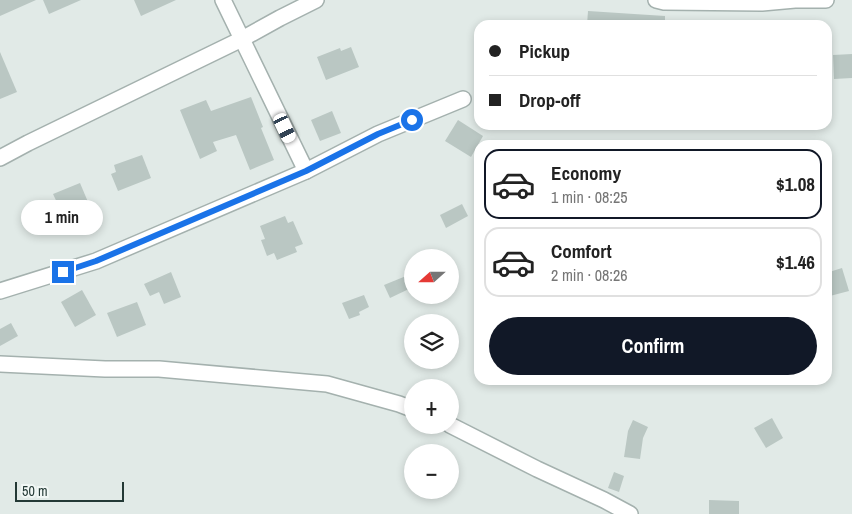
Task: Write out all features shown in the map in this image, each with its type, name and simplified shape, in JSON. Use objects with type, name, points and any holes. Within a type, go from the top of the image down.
[{"type":"street","points":[[223,0],[306,171]]},
{"type":"street","points":[[0,158],[242,39],[316,0]]},
{"type":"street","points":[[656,0],[672,2],[762,3],[826,0]]},
{"type":"street","points":[[0,292],[96,261],[306,171],[378,134],[463,99]]},
{"type":"street","points":[[0,364],[105,369],[159,369],[327,384],[404,406]]},
{"type":"street","points":[[459,430],[630,514]]},
{"type":"building","points":[[0,0],[36,0],[0,16]]},
{"type":"building","points":[[43,0],[81,0],[49,14]]},
{"type":"building","points":[[134,0],[176,0],[141,16]]},
{"type":"building","points":[[588,11],[665,16],[665,20],[587,20]]},
{"type":"building","points":[[351,47],[359,67],[326,80],[317,57],[340,48],[341,51]]},
{"type":"building","points":[[0,52],[17,92],[0,99]]},
{"type":"building","points":[[852,54],[852,78],[834,79],[833,55]]},
{"type":"building","points":[[251,97],[274,160],[250,170],[236,135],[213,142],[217,151],[200,159],[180,110],[206,100],[211,111]]},
{"type":"building","points":[[332,111],[341,133],[320,141],[311,120]]},
{"type":"building","points":[[458,120],[483,136],[481,140],[474,140],[474,152],[471,157],[445,141]]},
{"type":"building","points":[[142,155],[151,178],[118,191],[111,174],[116,172],[114,165]]},
{"type":"building","points":[[80,183],[88,202],[62,213],[53,194]]},
{"type":"building","points":[[462,204],[468,216],[446,228],[440,215]]},
{"type":"building","points":[[285,216],[288,223],[293,221],[303,244],[295,247],[297,252],[277,260],[274,253],[267,256],[261,240],[265,239],[260,226]]},
{"type":"building","points":[[842,268],[849,291],[832,295],[832,271]]},
{"type":"building","points":[[171,272],[181,297],[164,304],[159,292],[150,296],[144,284]]},
{"type":"building","points":[[404,277],[404,291],[390,298],[384,285]]},
{"type":"building","points":[[82,290],[96,315],[75,327],[61,302]]},
{"type":"building","points":[[364,295],[369,307],[359,312],[360,315],[349,319],[342,303]]},
{"type":"building","points":[[137,302],[146,325],[117,337],[107,313]]},
{"type":"building","points":[[11,323],[18,336],[0,346],[0,329]]},
{"type":"building","points":[[772,418],[783,438],[766,448],[754,428]]},
{"type":"building","points":[[633,420],[648,427],[643,438],[640,459],[624,457],[628,431]]},
{"type":"building","points":[[614,472],[624,476],[619,492],[608,488]]},
{"type":"building","points":[[709,500],[739,501],[739,514],[709,514]]},
{"type":"route","points":[[63,272],[96,261],[306,171],[378,134],[412,120]]}]
